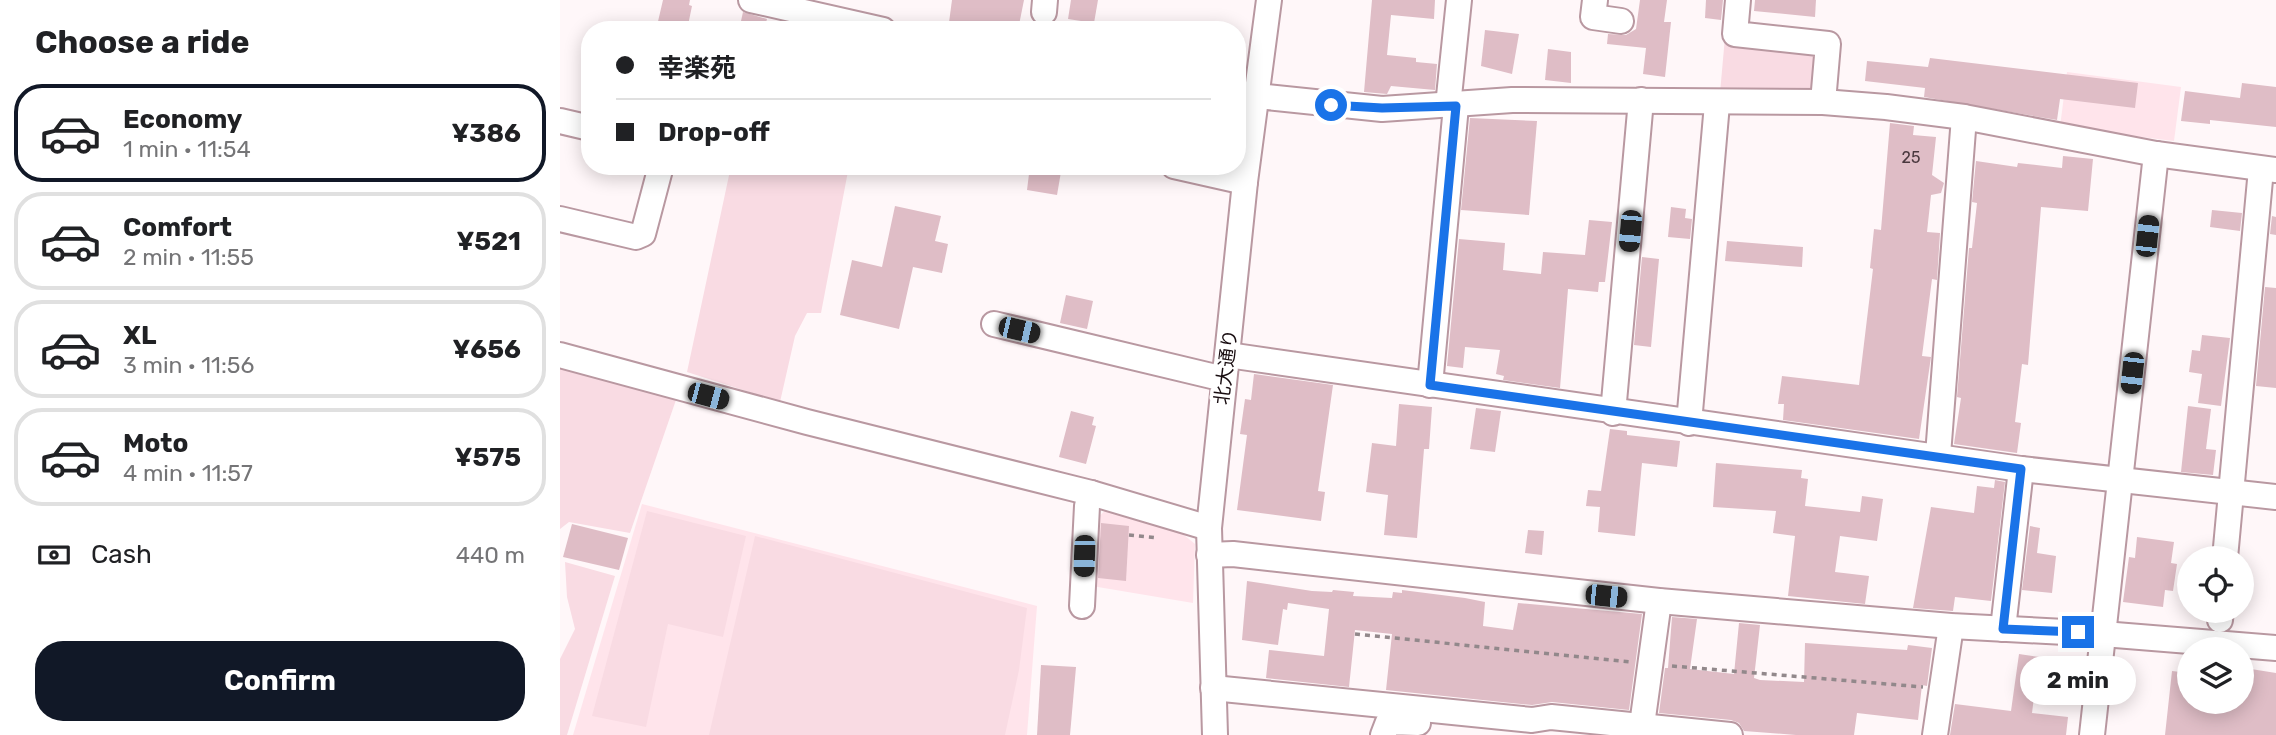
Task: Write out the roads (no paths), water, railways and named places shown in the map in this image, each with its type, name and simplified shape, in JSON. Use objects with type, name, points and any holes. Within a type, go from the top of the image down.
[{"type":"street","points":[[751,0],[780,3],[849,21]]},
{"type":"street","name":"北大通り","points":[[1246,175],[1269,0]]},
{"type":"street","points":[[1430,385],[1459,0]]},
{"type":"street","points":[[1595,0],[1593,17],[1621,21]]},
{"type":"street","points":[[1738,0],[1735,34],[1828,44],[1823,102]]},
{"type":"street","points":[[1257,96],[1355,107],[1452,106],[1513,100],[1642,100],[1717,104],[1823,102],[1964,117],[2156,154],[2269,170],[2226,546]]},
{"type":"street","points":[[1613,413],[1642,100]]},
{"type":"street","points":[[1689,423],[1717,104]]},
{"type":"street","points":[[1938,455],[1964,117]]},
{"type":"street","points":[[560,121],[581,126]]},
{"type":"street","points":[[2092,735],[2156,154]]},
{"type":"street","points":[[560,219],[636,237],[643,234],[659,175]]},
{"type":"street","points":[[1214,175],[1245,182]]},
{"type":"street","name":"北大通り","points":[[1215,735],[1203,567],[1246,175]]},
{"type":"street","points":[[994,324],[1226,367],[1430,385],[1613,413],[1938,455],[2021,469],[2276,498]]},
{"type":"street","points":[[560,355],[807,422],[1091,494],[1160,527],[1209,528]]},
{"type":"street","points":[[2003,629],[2021,469]]},
{"type":"street","points":[[1082,606],[1087,506],[1091,494]]},
{"type":"street","points":[[1203,567],[1233,554],[1659,601],[1951,626],[2103,634],[2276,649]]},
{"type":"street","points":[[1642,725],[1659,601]]},
{"type":"street","points":[[1935,735],[1951,626]]},
{"type":"street","points":[[1213,688],[1531,728],[1551,716],[1730,735]]},
{"type":"street","points":[[1383,735],[1388,722],[1394,721],[1504,732],[1508,735]]}]
